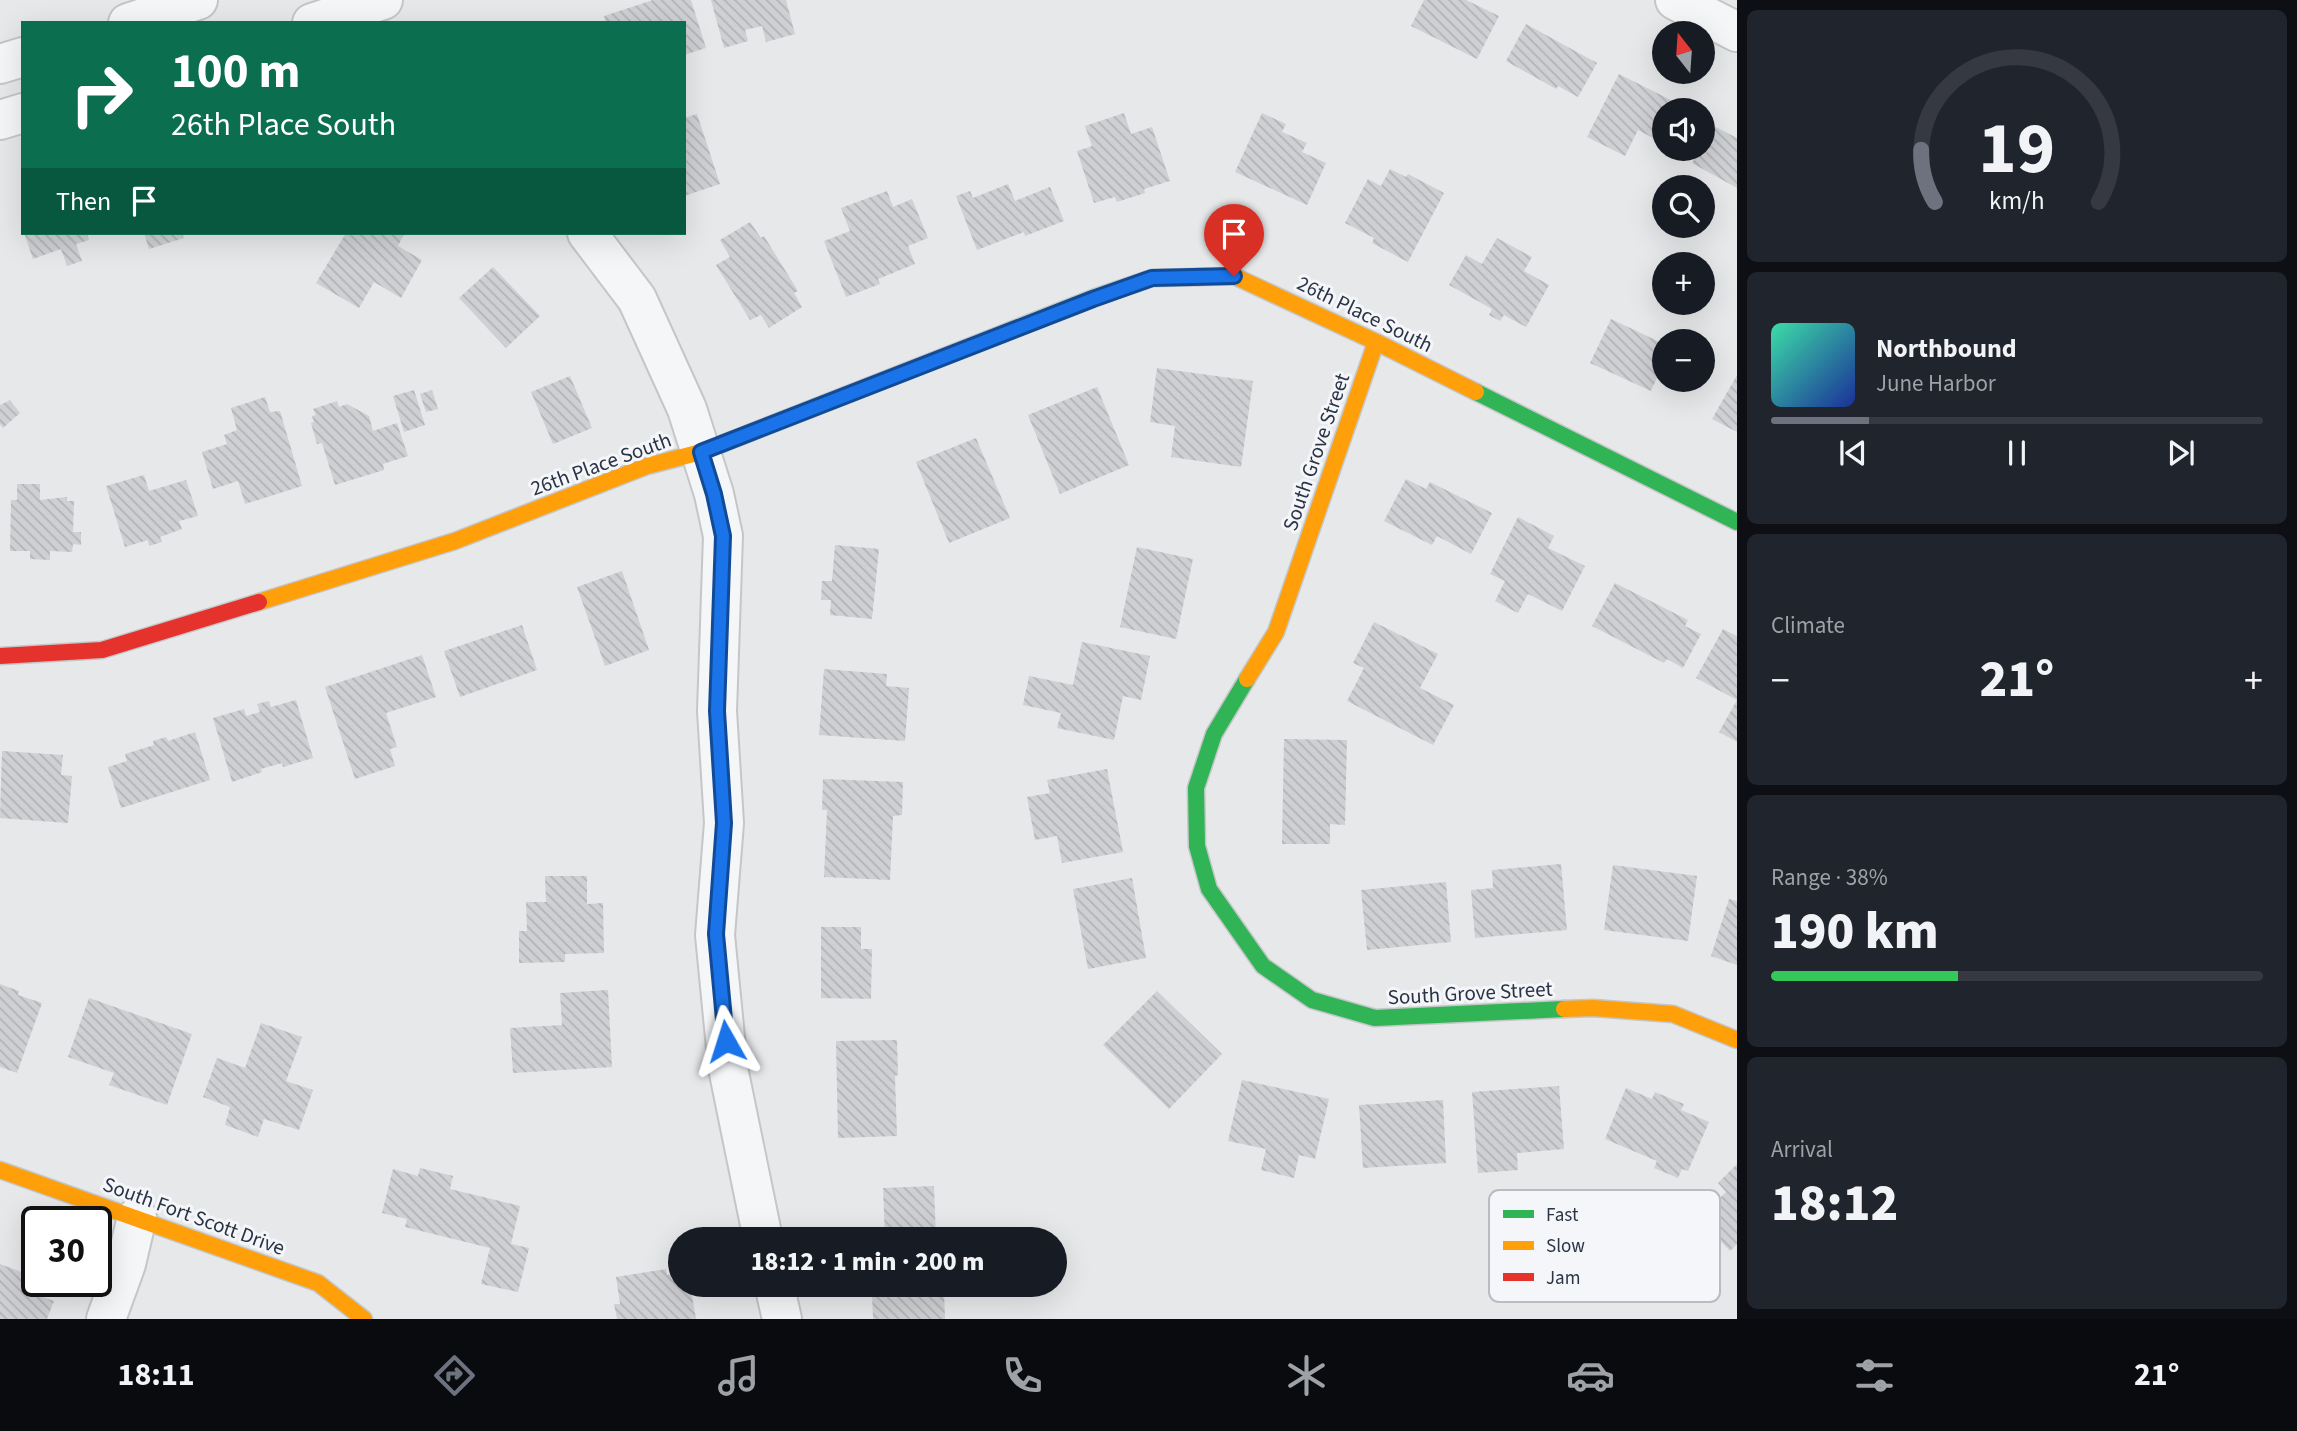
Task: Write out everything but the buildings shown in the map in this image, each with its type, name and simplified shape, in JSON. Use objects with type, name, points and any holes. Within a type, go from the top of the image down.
[{"type":"street","points":[[134,21],[198,0]]},
{"type":"street","points":[[1675,0],[1737,32]]},
{"type":"street","points":[[319,21],[365,8]]},
{"type":"street","points":[[0,64],[21,58]]},
{"type":"street","points":[[0,120],[21,114]]},
{"type":"street","points":[[589,235],[637,299],[687,409],[714,494],[723,536],[717,711],[724,823],[716,934],[729,1068],[761,1227]]},
{"type":"street","name":"26th Place South","points":[[0,656],[102,650],[455,541],[647,466],[701,452],[1152,278],[1234,276],[1376,342],[1737,522]]},
{"type":"street","name":"South Grove Street","points":[[1376,342],[1276,632],[1214,734],[1196,788],[1197,846],[1209,889],[1263,966],[1312,1000],[1374,1018],[1593,1008],[1673,1014],[1737,1040]]},
{"type":"street","name":"South Fort Scott Drive","points":[[0,1170],[318,1283],[364,1319]]},
{"type":"street","points":[[106,1319],[126,1264],[137,1217]]},
{"type":"street","points":[[777,1297],[782,1319]]},
{"type":"traffic: fast","points":[[724,443],[1093,298],[1152,278],[1198,277]]},
{"type":"traffic: fast","points":[[1476,392],[1737,522]]},
{"type":"traffic: fast","points":[[1247,679],[1214,734],[1196,788],[1197,846],[1209,889],[1263,966],[1312,1000],[1375,1018],[1564,1009]]},
{"type":"traffic: slow","points":[[1198,277],[1234,276],[1476,392]]},
{"type":"traffic: slow","points":[[1247,679],[1276,632],[1376,342]]},
{"type":"traffic: slow","points":[[259,602],[455,541],[647,466],[724,443]]},
{"type":"traffic: slow","points":[[1564,1009],[1593,1008],[1673,1014],[1737,1040]]},
{"type":"traffic: slow","points":[[0,1170],[318,1283],[364,1319]]},
{"type":"traffic: jam","points":[[0,656],[102,650],[259,602]]},
{"type":"route","points":[[726,1041],[716,934],[724,823],[717,711],[723,536],[701,452],[1152,278],[1234,276]]}]
